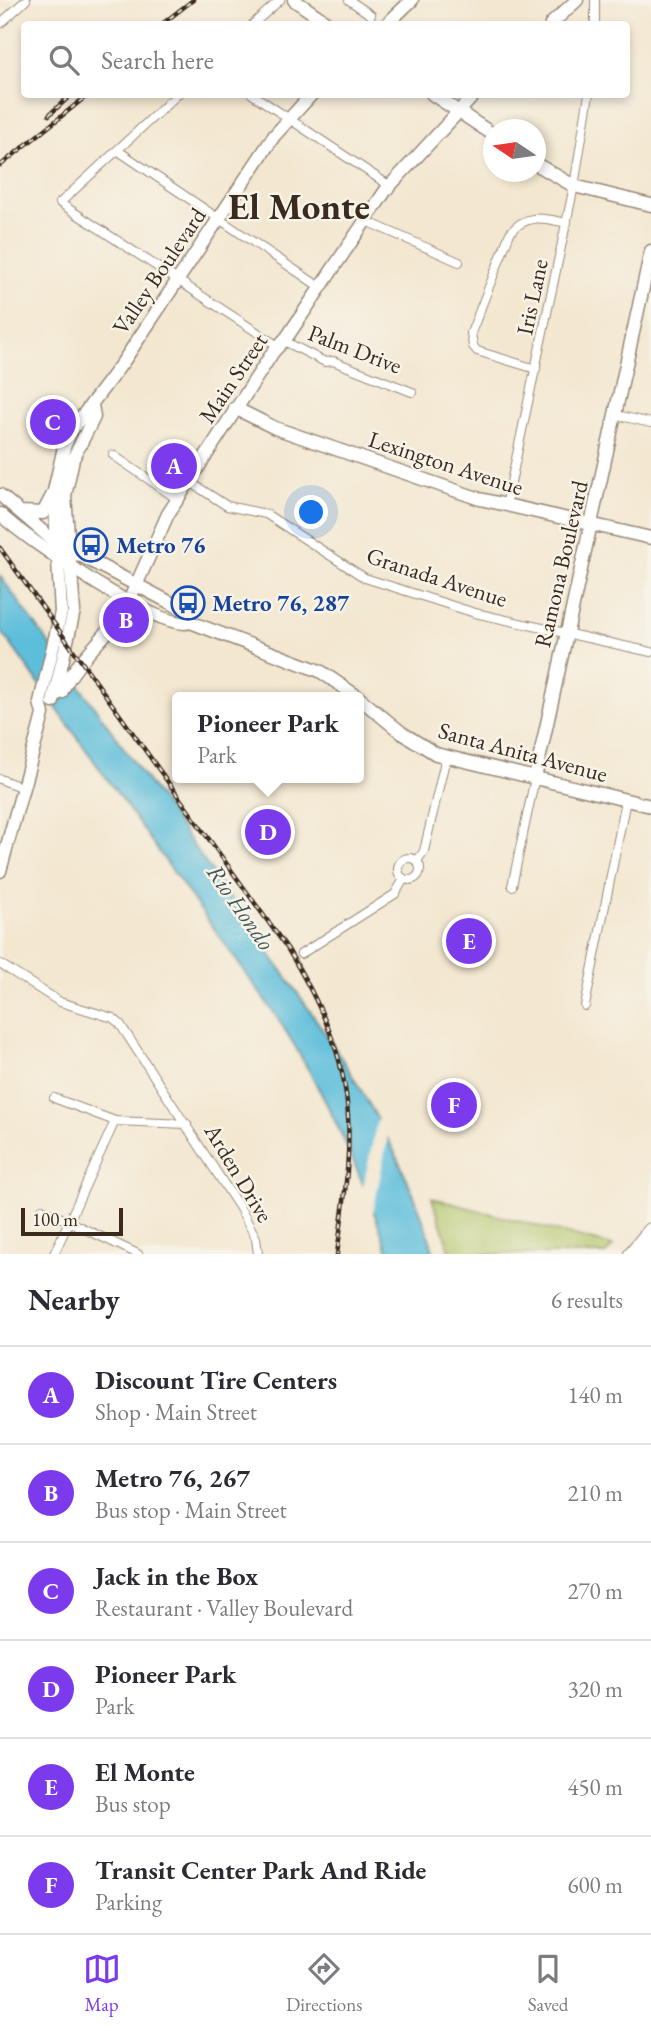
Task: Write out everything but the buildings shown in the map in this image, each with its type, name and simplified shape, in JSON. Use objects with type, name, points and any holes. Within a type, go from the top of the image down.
[{"type":"highway","points":[[632,1254],[651,1231]]},
{"type":"highway","points":[[647,1254],[651,1250]]},
{"type":"main road","points":[[294,0],[325,21]]},
{"type":"main road","points":[[390,21],[412,0]]},
{"type":"main road","points":[[546,21],[564,0]]},
{"type":"main road","points":[[554,21],[577,0]]},
{"type":"main road","name":"Valley Boulevard","points":[[43,714],[40,702],[60,625],[54,491],[64,447],[71,431],[178,281],[287,118],[308,98]]},
{"type":"main road","points":[[438,98],[483,128]]},
{"type":"main road","name":"Main Street","points":[[53,702],[59,698],[73,671],[111,629],[128,601],[177,499],[235,408],[390,186],[471,98]]},
{"type":"main road","points":[[546,170],[574,186],[651,205]]},
{"type":"main road","name":"Ramona Boulevard","points":[[535,778],[616,415],[645,310],[651,251]]},
{"type":"main road","name":"Valley Boulevard","points":[[0,871],[43,714],[53,702],[70,637],[74,611],[64,516],[67,482],[73,459],[94,417],[92,405]]},
{"type":"main road","name":"Lexington Avenue","points":[[235,408],[288,432],[506,506],[651,538]]},
{"type":"main road","points":[[17,511],[31,515],[43,513],[54,491]]},
{"type":"main road","name":"Santa Anita Avenue","points":[[0,495],[55,542],[188,612],[190,621]]},
{"type":"main road","name":"Santa Anita Avenue","points":[[0,514],[57,559],[128,601],[177,624],[190,621],[320,671],[350,692]]},
{"type":"main road","name":"Santa Anita Avenue","points":[[364,703],[413,741],[446,757],[651,806]]},
{"type":"street","points":[[0,24],[26,0]]},
{"type":"street","points":[[256,21],[280,0]]},
{"type":"street","points":[[349,0],[371,15]]},
{"type":"street","points":[[595,0],[595,21]]},
{"type":"street","points":[[174,98],[117,150],[320,287]]},
{"type":"street","points":[[258,98],[390,186]]},
{"type":"street","name":"Iris Lane","points":[[506,506],[567,223],[588,98]]},
{"type":"street","name":"Palm Drive","points":[[117,150],[60,204],[178,281],[281,343],[325,362],[332,361],[412,392]]},
{"type":"street","points":[[536,369],[477,351],[473,346],[471,333],[510,233],[517,225],[532,218],[567,223]]},
{"type":"street","points":[[366,221],[459,261]]},
{"type":"street","points":[[616,415],[651,423]]},
{"type":"street","points":[[113,455],[177,499]]},
{"type":"street","name":"Granada Avenue","points":[[190,482],[227,506],[266,514],[365,578],[475,613],[651,652]]},
{"type":"street","points":[[417,861],[424,851],[446,757]]},
{"type":"street","name":"Ramona Boulevard","points":[[512,886],[535,778]]},
{"type":"street","points":[[0,779],[23,788]]},
{"type":"street","points":[[585,1006],[626,800]]},
{"type":"street","points":[[407,858],[417,861],[420,867],[417,877],[404,879],[399,871],[401,862],[407,858]]},
{"type":"street","points":[[302,954],[396,894],[404,879]]},
{"type":"street","points":[[0,964],[60,1002],[113,1018],[125,1030],[187,1124]]},
{"type":"street","name":"Arden Drive","points":[[54,1098],[115,1121],[187,1124],[251,1227],[258,1254]]},
{"type":"street","points":[[54,1254],[115,1121]]},
{"type":"street","points":[[43,1209],[138,1254]]},
{"type":"green space","points":[[432,1198],[613,1246],[606,1254],[451,1254]]},
{"type":"water","points":[[0,576],[290,982],[347,1068],[374,1112],[397,1158],[418,1205],[434,1254],[389,1254],[341,1134],[279,1020],[0,629]]},
{"type":"pier","points":[[379,1112],[389,1131],[372,1218],[362,1192]]},
{"type":"railway","points":[[166,21],[193,0]]},
{"type":"railway","points":[[49,115],[68,98]]},
{"type":"railway","points":[[1,165],[84,98]]},
{"type":"railway","points":[[0,548],[287,948],[311,990],[328,1027],[346,1095],[349,1130],[347,1166],[337,1254]]},
{"type":"place","name":"Jack in the Box","points":[[53,422]]},
{"type":"place","name":"Discount Tire Centers","points":[[174,466]]},
{"type":"place","name":"Metro 76","points":[[91,545]]},
{"type":"place","name":"Metro 76, 287","points":[[188,603]]},
{"type":"place","name":"Metro 76, 267","points":[[126,620]]},
{"type":"place","name":"Pioneer Park","points":[[268,832]]},
{"type":"place","name":"El Monte","points":[[469,941]]},
{"type":"place","name":"Transit Center Park And Ride","points":[[454,1105]]},
{"type":"district","name":"El Monte","points":[[299,206]]},
{"type":"water label","name":"Rio Hondo","points":[[241,907]]}]
